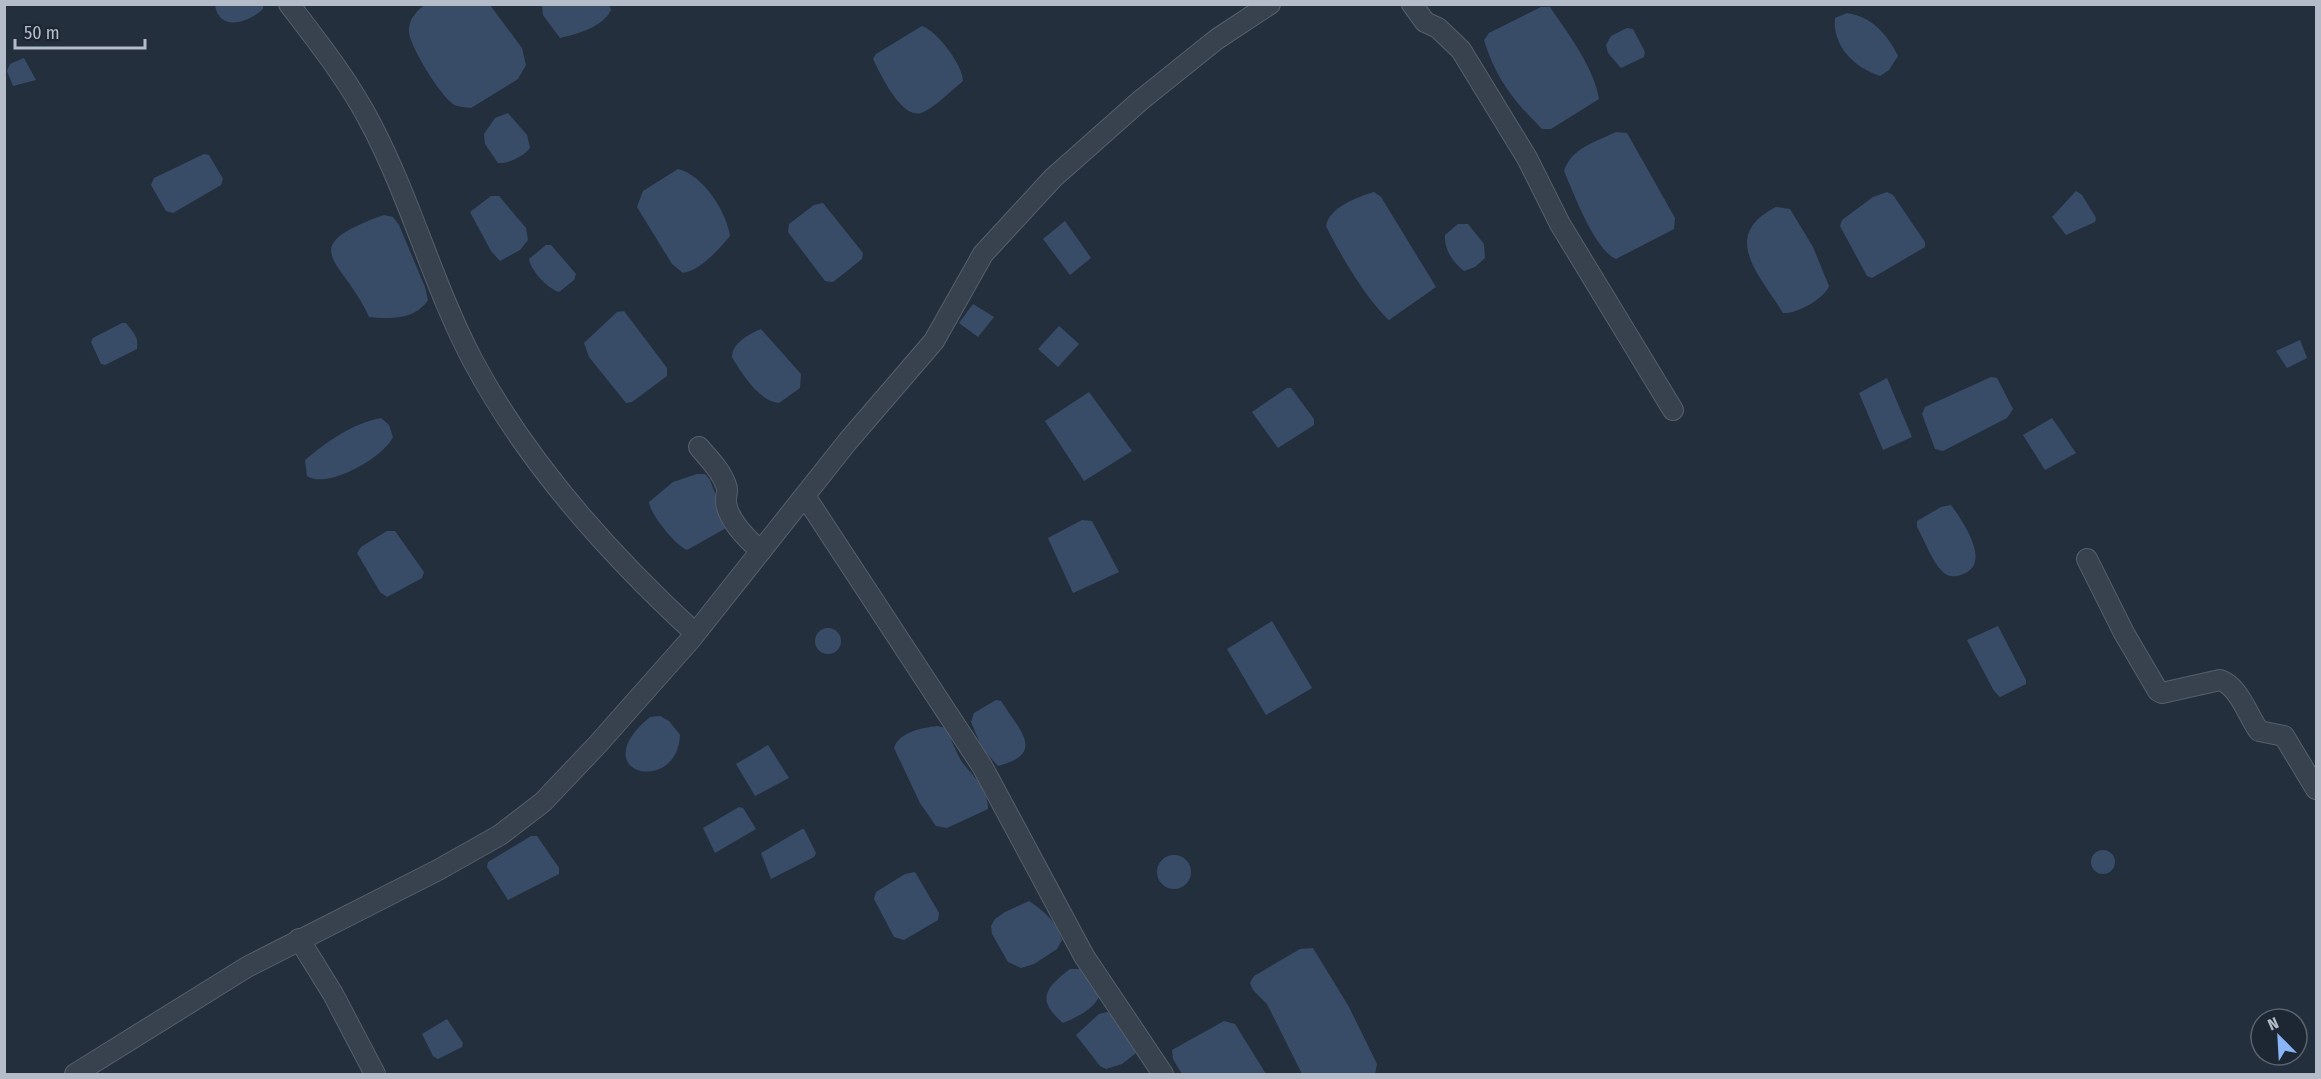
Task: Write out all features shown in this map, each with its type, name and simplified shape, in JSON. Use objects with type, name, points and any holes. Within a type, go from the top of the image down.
[{"type":"street","points":[[289,4],[327,53],[370,122],[394,171],[454,322],[501,408],[542,468],[599,537],[696,633]]},
{"type":"street","points":[[75,1074],[186,1003],[299,939],[438,870],[500,835],[543,802],[598,744],[696,633],[848,441],[934,341],[983,254],[1053,178],[1158,86],[1217,39],[1270,4]]},
{"type":"street","points":[[1412,4],[1425,22],[1438,28],[1461,50],[1527,158],[1560,224],[1673,410]]},
{"type":"street","points":[[699,447],[722,475],[728,488],[725,501],[729,512],[750,542],[761,551]]},
{"type":"street","points":[[806,496],[982,766],[1084,956],[1162,1074]]},
{"type":"street","points":[[2086,560],[2124,633],[2158,691],[2162,693],[2220,681],[2226,682],[2234,690],[2259,731],[2276,733],[2289,742],[2316,789]]},
{"type":"street","points":[[299,939],[333,994],[375,1074]]},
{"type":"water","points":[[215,4],[263,5],[263,9],[242,21],[228,22],[222,19]]},
{"type":"water","points":[[425,5],[490,5],[522,48],[526,65],[518,79],[471,108],[453,104],[447,99],[420,59],[409,32],[416,13]]},
{"type":"water","points":[[542,5],[609,5],[611,10],[596,25],[560,38],[543,15]]},
{"type":"water","points":[[1541,7],[1550,7],[1572,40],[1592,75],[1599,99],[1551,129],[1542,129],[1507,89],[1494,66],[1484,40],[1489,33]]},
{"type":"water","points":[[1847,13],[1864,18],[1878,28],[1898,56],[1889,70],[1880,76],[1862,68],[1841,47],[1837,38],[1835,18]]},
{"type":"water","points":[[922,26],[935,34],[948,49],[959,66],[963,81],[931,108],[921,113],[913,113],[892,94],[873,59],[876,54]]},
{"type":"water","points":[[1627,28],[1633,29],[1645,52],[1644,57],[1621,68],[1608,53],[1606,45],[1611,36]]},
{"type":"water","points":[[24,58],[36,80],[13,86],[7,71],[10,64]]},
{"type":"water","points":[[508,113],[527,135],[530,148],[516,159],[498,163],[485,144],[484,134],[495,118]]},
{"type":"water","points":[[1616,132],[1627,133],[1675,218],[1674,229],[1616,259],[1600,244],[1593,233],[1564,171],[1567,163],[1578,151]]},
{"type":"water","points":[[204,154],[209,155],[223,179],[221,185],[173,213],[166,211],[151,185],[154,178]]},
{"type":"water","points":[[678,169],[696,178],[712,195],[724,216],[730,236],[703,263],[683,273],[672,264],[637,207],[643,191]]},
{"type":"water","points":[[2076,191],[2082,195],[2096,218],[2095,222],[2066,235],[2052,217]]},
{"type":"water","points":[[1374,192],[1381,197],[1436,287],[1389,320],[1363,289],[1326,226],[1328,219],[1338,208]]},
{"type":"water","points":[[1887,192],[1893,195],[1925,242],[1925,247],[1872,278],[1867,276],[1840,226],[1842,220],[1873,197]]},
{"type":"water","points":[[491,196],[499,196],[526,228],[528,240],[520,250],[500,261],[491,251],[470,212]]},
{"type":"water","points":[[823,203],[863,253],[862,259],[833,282],[825,281],[788,232],[789,224],[814,205]]},
{"type":"water","points":[[1776,207],[1790,209],[1813,247],[1829,286],[1816,301],[1789,313],[1783,313],[1756,270],[1747,243],[1750,230],[1759,218]]},
{"type":"water","points":[[384,215],[393,217],[399,225],[425,287],[428,300],[423,307],[401,317],[369,317],[359,297],[332,257],[332,246],[339,237],[356,226]]},
{"type":"water","points":[[1065,221],[1091,258],[1070,275],[1043,239]]},
{"type":"water","points":[[1458,224],[1468,224],[1484,244],[1485,258],[1475,267],[1464,271],[1450,255],[1445,240],[1445,235]]},
{"type":"water","points":[[546,245],[551,245],[576,274],[574,280],[559,292],[541,279],[530,264],[529,259]]},
{"type":"water","points":[[973,304],[994,317],[978,337],[959,323]]},
{"type":"water","points":[[624,311],[667,368],[667,376],[632,402],[626,403],[589,357],[584,343],[617,312]]},
{"type":"water","points":[[126,323],[135,335],[137,349],[105,365],[101,364],[91,342],[93,338]]},
{"type":"water","points":[[1059,326],[1079,344],[1058,367],[1038,349]]},
{"type":"water","points":[[761,329],[801,374],[800,388],[779,403],[765,398],[758,392],[732,357],[738,343]]},
{"type":"water","points":[[2300,340],[2307,358],[2287,368],[2276,351]]},
{"type":"water","points":[[1991,377],[1997,378],[2013,409],[2007,418],[1943,451],[1935,449],[1922,414],[1925,407]]},
{"type":"water","points":[[1887,378],[1912,437],[1883,450],[1859,393]]},
{"type":"water","points":[[1287,388],[1291,388],[1314,419],[1314,425],[1278,448],[1252,412]]},
{"type":"water","points":[[1089,392],[1132,451],[1084,481],[1045,421]]},
{"type":"water","points":[[381,418],[389,425],[393,437],[379,454],[354,469],[328,479],[307,476],[305,460],[350,429]]},
{"type":"water","points":[[2052,418],[2076,453],[2045,470],[2023,435]]},
{"type":"water","points":[[697,474],[705,474],[710,480],[728,527],[687,550],[664,529],[649,502],[673,482]]},
{"type":"water","points":[[1951,505],[1968,532],[1975,553],[1975,562],[1970,570],[1954,576],[1947,575],[1939,568],[1917,527],[1917,521],[1941,507]]},
{"type":"water","points":[[1082,520],[1092,521],[1119,572],[1073,593],[1048,538]]},
{"type":"water","points":[[387,531],[395,531],[424,572],[422,578],[387,597],[380,592],[357,553],[361,547]]},
{"type":"water","points":[[1272,621],[1312,688],[1266,715],[1227,649]]},
{"type":"water","points":[[1998,626],[2026,680],[2026,684],[2000,697],[1994,691],[1967,640]]},
{"type":"water","points":[[828,628],[837,632],[841,641],[837,650],[828,654],[819,650],[815,641],[819,632]]},
{"type":"water","points":[[996,700],[1001,701],[1025,739],[1022,754],[1013,761],[998,766],[982,748],[971,722],[974,713]]},
{"type":"water","points":[[660,716],[669,721],[680,735],[675,754],[664,766],[651,771],[638,770],[629,764],[626,752],[632,736],[650,717]]},
{"type":"water","points":[[937,726],[946,728],[963,763],[981,786],[988,809],[947,828],[936,826],[920,803],[894,748],[906,735]]},
{"type":"water","points":[[768,745],[789,778],[755,796],[736,764]]},
{"type":"water","points":[[739,807],[743,808],[756,829],[715,853],[703,828]]},
{"type":"water","points":[[802,829],[816,853],[814,857],[771,879],[761,853]]},
{"type":"water","points":[[531,836],[537,836],[559,868],[559,874],[508,900],[487,867],[488,862]]},
{"type":"water","points":[[2103,850],[2111,854],[2115,862],[2111,870],[2103,874],[2095,870],[2091,862],[2095,854]]},
{"type":"water","points":[[1174,855],[1186,860],[1191,872],[1186,884],[1174,889],[1162,884],[1157,872],[1162,860]]},
{"type":"water","points":[[915,872],[939,913],[938,920],[904,940],[894,937],[874,899],[876,892],[905,874]]},
{"type":"water","points":[[1029,901],[1057,927],[1062,940],[1057,949],[1034,964],[1021,968],[1008,962],[992,934],[991,926],[995,919],[1005,912]]},
{"type":"water","points":[[1313,948],[1349,1007],[1377,1064],[1375,1074],[1302,1074],[1267,1004],[1253,990],[1250,983],[1254,976],[1300,949]]},
{"type":"water","points":[[1070,969],[1082,969],[1095,984],[1099,997],[1079,1016],[1063,1023],[1049,1007],[1047,994],[1055,982]]},
{"type":"water","points":[[1107,1012],[1113,1015],[1136,1053],[1122,1064],[1106,1069],[1100,1066],[1076,1035],[1099,1014]]},
{"type":"water","points":[[447,1019],[463,1043],[462,1047],[438,1059],[433,1056],[422,1034]]},
{"type":"water","points":[[1224,1021],[1235,1024],[1266,1074],[1182,1074],[1173,1059],[1172,1050]]}]
